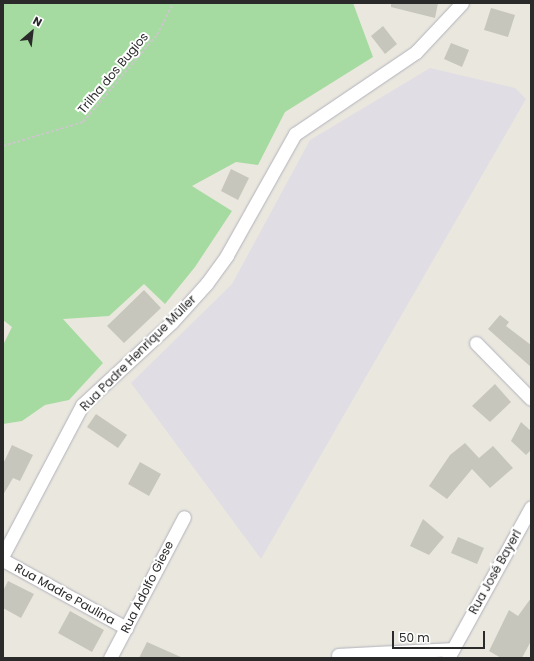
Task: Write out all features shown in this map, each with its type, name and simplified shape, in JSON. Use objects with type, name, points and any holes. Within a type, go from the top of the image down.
[{"type":"street","name":"Rua Padre Henrique Müller","points":[[3,555],[82,405],[172,322],[207,283],[228,255],[294,134],[416,52],[462,3]]},
{"type":"street","points":[[476,343],[531,399]]},
{"type":"street","name":"Rua José Bayerl","points":[[450,653],[531,507]]},
{"type":"street","name":"Rua Adolfo Giese","points":[[110,658],[184,517]]},
{"type":"street","name":"Rua Madre Paulina","points":[[3,560],[126,628]]},
{"type":"street","points":[[338,655],[450,653]]},
{"type":"path","name":"Trilha dos Bugios","points":[[3,146],[83,122],[157,35],[173,3]]},
{"type":"shaded area","points":[[430,68],[515,88],[526,99],[261,559],[131,383],[232,284],[310,140]]},
{"type":"green space","points":[[3,3],[353,3],[373,57],[285,112],[258,165],[236,162],[192,186],[232,211],[195,267],[165,304],[144,284],[109,316],[63,319],[103,363],[69,400],[45,405],[22,421],[3,424],[3,345],[12,327],[3,320]]},
{"type":"building","points":[[391,3],[438,3],[435,18],[391,7]]},
{"type":"building","points":[[491,8],[515,15],[508,37],[484,30]]},
{"type":"building","points":[[383,26],[397,44],[385,54],[371,36]]},
{"type":"building","points":[[451,43],[469,50],[462,67],[444,59]]},
{"type":"building","points":[[231,169],[249,178],[238,200],[221,191]]},
{"type":"building","points":[[144,290],[161,308],[124,343],[107,326]]},
{"type":"building","points":[[500,315],[509,322],[506,326],[531,345],[531,367],[488,329]]},
{"type":"building","points":[[495,384],[511,402],[490,422],[472,406]]},
{"type":"building","points":[[96,414],[127,435],[118,448],[87,427]]},
{"type":"building","points":[[521,422],[531,431],[531,450],[526,455],[511,441]]},
{"type":"building","points":[[465,443],[479,458],[493,446],[513,468],[490,488],[472,469],[447,499],[429,486],[450,455]]},
{"type":"building","points":[[12,445],[33,455],[20,481],[13,478],[3,495],[3,464]]},
{"type":"building","points":[[140,462],[161,474],[149,496],[128,484]]},
{"type":"building","points":[[423,519],[444,537],[429,555],[410,546]]},
{"type":"building","points":[[458,537],[484,548],[477,564],[451,553]]},
{"type":"building","points":[[8,581],[34,594],[21,618],[3,608],[3,591]]},
{"type":"building","points":[[531,598],[531,641],[522,658],[501,658],[489,651],[509,610],[518,616]]},
{"type":"building","points":[[70,611],[104,630],[92,652],[58,633]]},
{"type":"building","points":[[147,642],[183,658],[139,658]]}]
